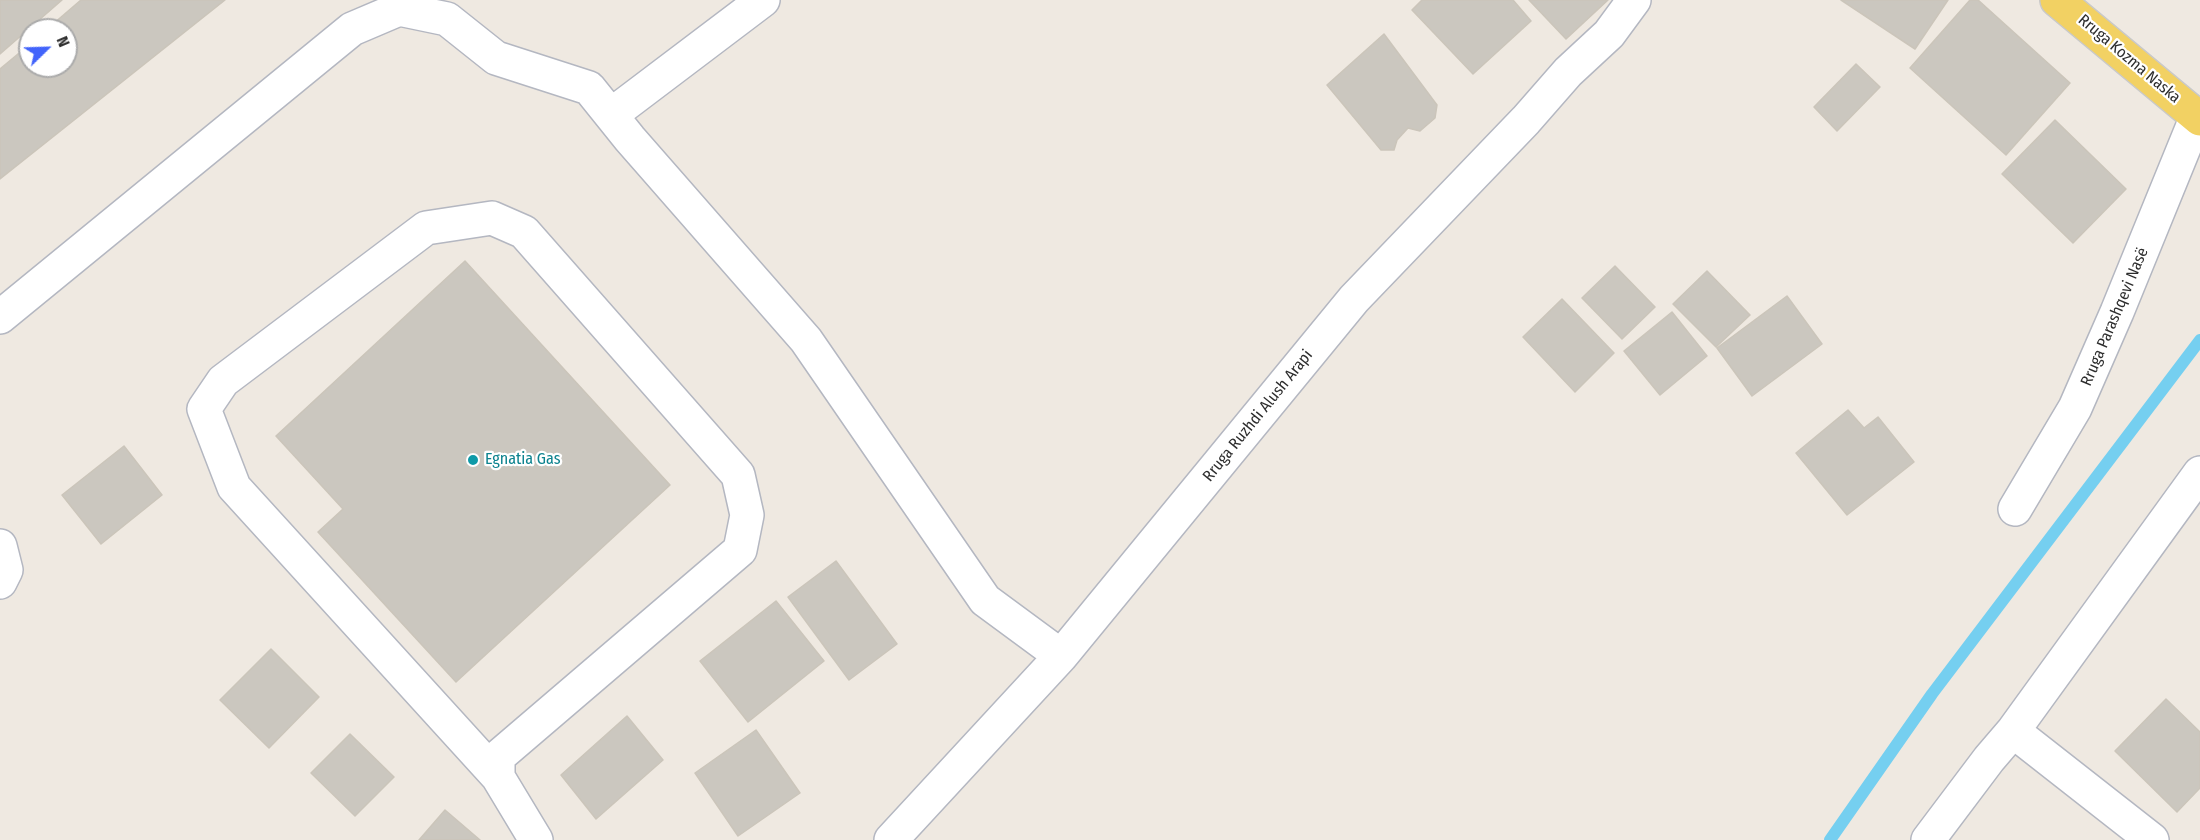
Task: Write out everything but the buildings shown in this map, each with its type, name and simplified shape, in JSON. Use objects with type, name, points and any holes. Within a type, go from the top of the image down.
[{"type":"main road","name":"Rruga Kozma Naska","points":[[2057,0],[2199,116]]},
{"type":"street","points":[[611,115],[763,0]]},
{"type":"street","name":"Rruga Ruzhdi Alush Arapi","points":[[891,840],[1061,656],[1354,299],[1510,137],[1568,72],[1609,34],[1634,0]]},
{"type":"street","points":[[0,317],[352,28],[399,9],[447,19],[496,58],[589,88],[806,340],[985,600],[1061,656]]},
{"type":"street","name":"Rruga Parashqevi Nasë","points":[[2015,509],[2080,398],[2199,116]]},
{"type":"street","points":[[498,777],[498,757],[740,550],[747,515],[738,475],[524,232],[492,218],[426,228],[223,381],[204,408],[234,487],[498,777],[536,840]]},
{"type":"street","points":[[1928,840],[2013,731],[2200,473]]},
{"type":"street","points":[[0,546],[6,570],[0,582]]},
{"type":"street","points":[[2013,731],[2152,840]]},
{"type":"waterway","points":[[1830,840],[1932,694],[2200,340]]},
{"type":"place","name":"Egnatia Gas","points":[[473,460]]}]
